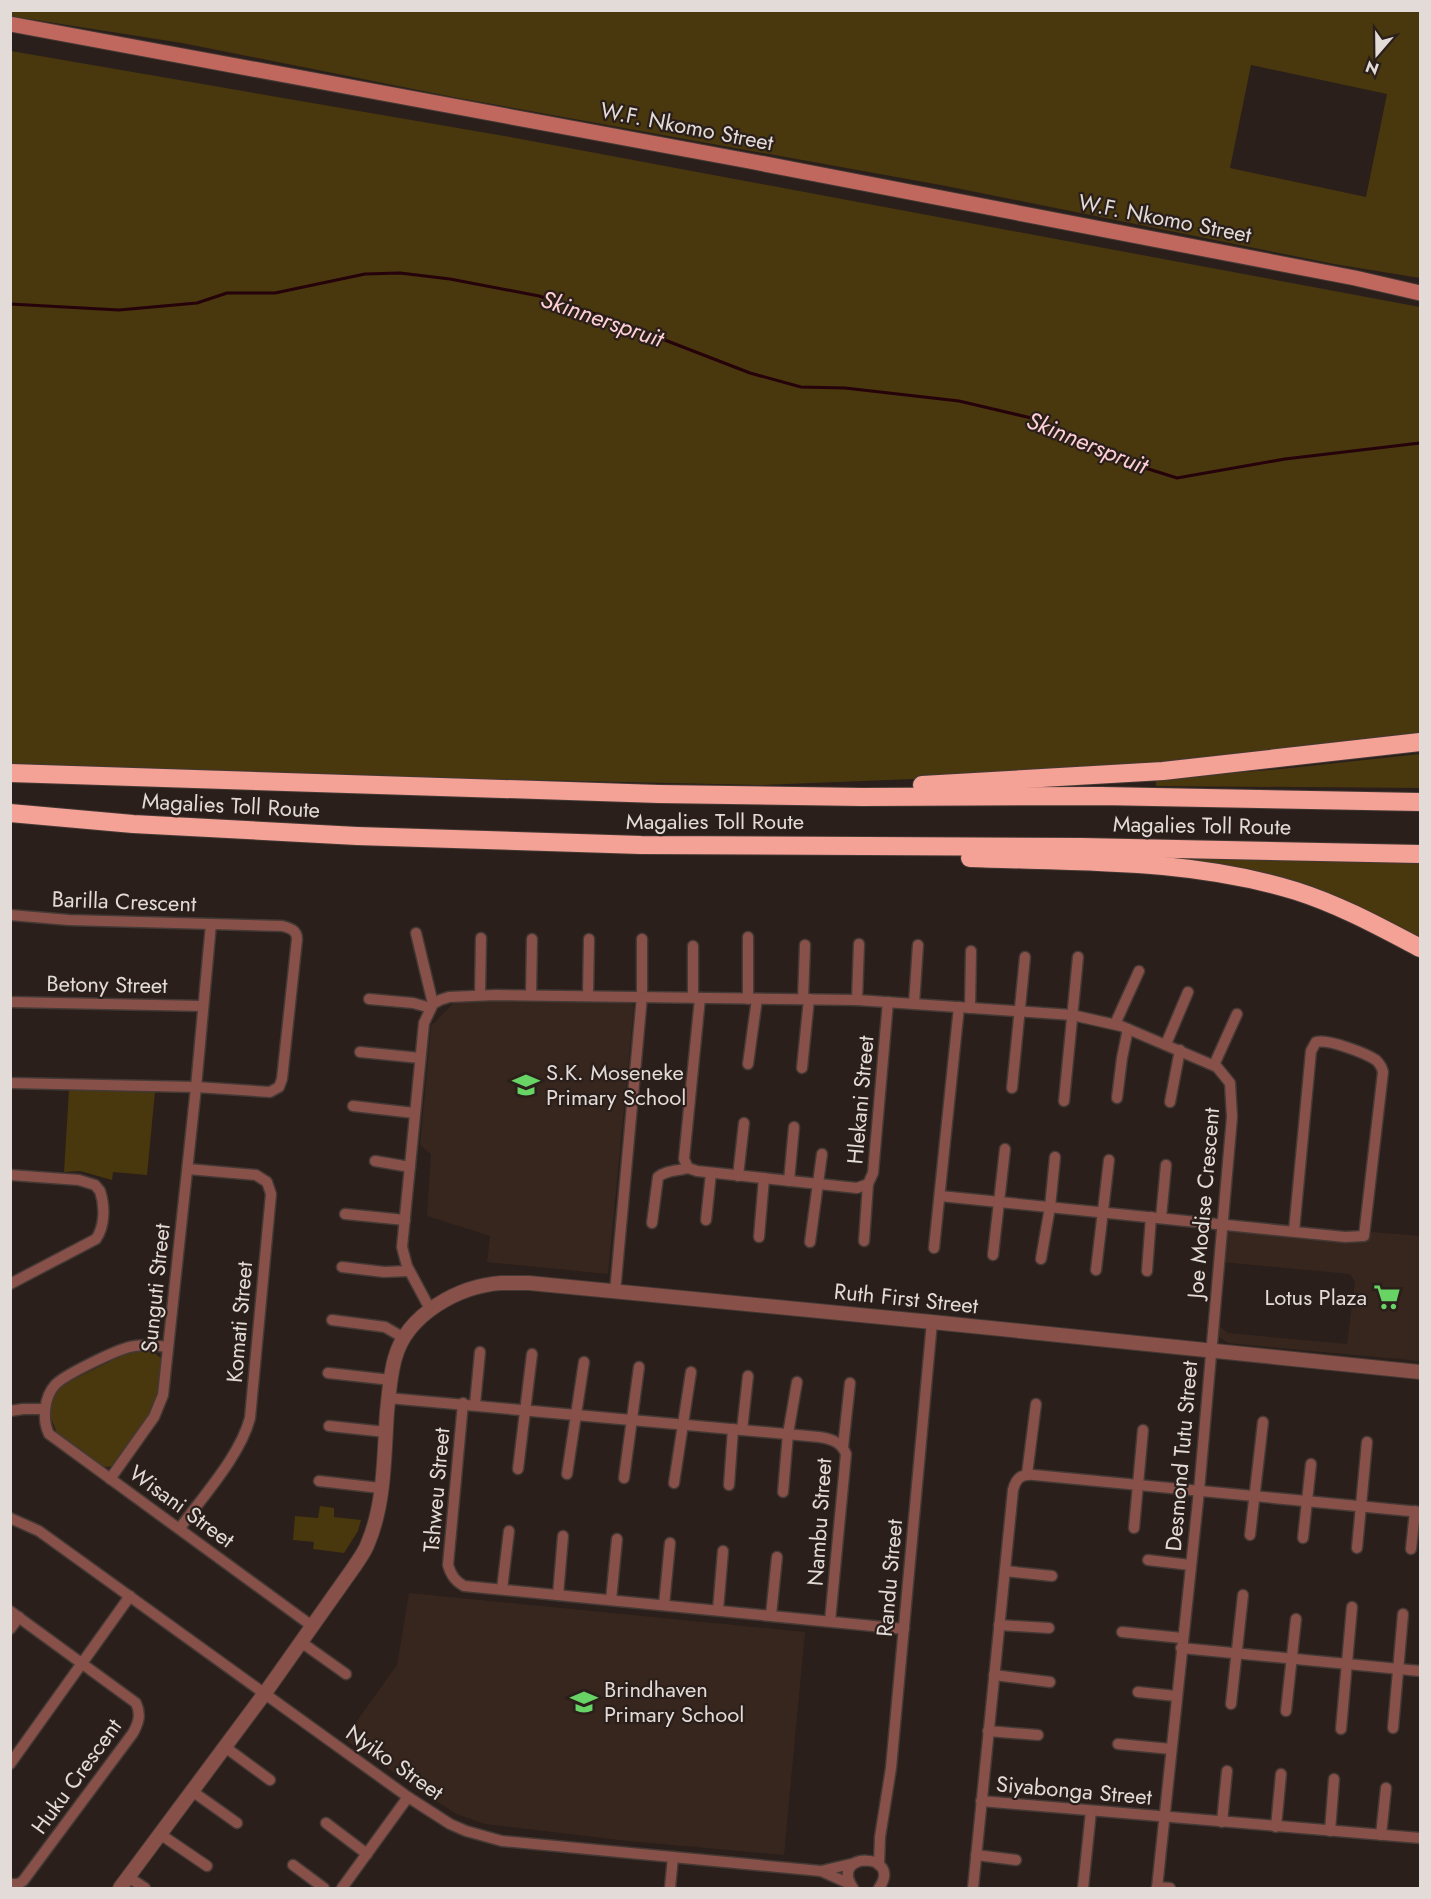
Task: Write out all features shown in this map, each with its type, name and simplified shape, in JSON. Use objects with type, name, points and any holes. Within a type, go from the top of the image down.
[{"type":"highway","points":[[659,794],[833,790],[1163,771],[1420,742]]},
{"type":"highway","name":"Magalies Toll Route","points":[[10,773],[659,794],[862,797],[1101,796],[1420,802]]},
{"type":"highway","name":"Magalies Toll Route","points":[[10,813],[133,824],[357,836],[641,845],[1082,847],[1420,854]]},
{"type":"highway","points":[[641,845],[1135,863],[1192,869],[1260,881],[1297,892],[1337,906],[1420,948]]},
{"type":"main road","name":"W.F. Nkomo Street","points":[[10,24],[738,159],[1355,278],[1420,293]]},
{"type":"main road","name":"W.F. Nkomo Street","points":[[1355,278],[1370,277],[1420,284]]},
{"type":"street","name":"Barilla Crescent","points":[[10,915],[69,920],[211,924],[196,1087]]},
{"type":"street","points":[[10,1083],[196,1087],[263,1092],[270,1092],[279,1087],[282,1079],[297,934],[294,930],[282,926],[211,924]]},
{"type":"street","points":[[416,933],[432,1006],[424,1023],[402,1247],[409,1271],[430,1309]]},
{"type":"street","points":[[748,937],[753,999],[748,1064]]},
{"type":"street","points":[[480,995],[481,938]]},
{"type":"street","points":[[531,995],[532,939]]},
{"type":"street","points":[[588,995],[589,939]]},
{"type":"street","points":[[615,1292],[642,996],[642,939]]},
{"type":"street","points":[[857,1000],[859,944]]},
{"type":"street","points":[[802,1068],[806,945]]},
{"type":"street","points":[[914,1004],[918,945]]},
{"type":"street","points":[[688,1168],[684,1159],[696,998],[693,946]]},
{"type":"street","points":[[934,1248],[971,951]]},
{"type":"street","points":[[1012,1088],[1025,957]]},
{"type":"street","points":[[1064,1101],[1078,957]]},
{"type":"street","points":[[1115,1024],[1139,971]]},
{"type":"street","points":[[1166,1044],[1188,992]]},
{"type":"street","points":[[369,999],[432,1006],[449,997],[480,995],[857,1000],[1072,1015],[1115,1024],[1214,1065],[1237,1014]]},
{"type":"street","name":"Betony Street","points":[[10,1002],[203,1006]]},
{"type":"street","name":"Hlekani Street","points":[[652,1223],[658,1177],[663,1172],[688,1168],[711,1173],[857,1188],[868,1184],[873,1173],[888,1002]]},
{"type":"street","points":[[1117,1098],[1128,1029]]},
{"type":"street","points":[[940,1196],[1345,1237],[1364,1236],[1383,1072],[1374,1059],[1329,1042],[1316,1042],[1311,1051],[1294,1231]]},
{"type":"street","name":"Joe Modise Crescent","points":[[1170,1102],[1180,1050]]},
{"type":"street","points":[[360,1052],[420,1058]]},
{"type":"street","name":"Joe Modise Crescent","points":[[1210,1350],[1232,1117],[1230,1083],[1214,1065]]},
{"type":"street","name":"Sunguti Street","points":[[110,1479],[158,1410],[163,1395],[196,1087]]},
{"type":"street","points":[[353,1106],[414,1113]]},
{"type":"street","points":[[738,1176],[744,1123]]},
{"type":"street","points":[[789,1181],[794,1127]]},
{"type":"street","points":[[993,1255],[1005,1149]]},
{"type":"street","name":"Hlekani Street","points":[[810,1242],[822,1154]]},
{"type":"street","points":[[1041,1259],[1056,1157]]},
{"type":"street","points":[[1096,1270],[1110,1160]]},
{"type":"street","points":[[375,1161],[410,1167]]},
{"type":"street","points":[[1147,1271],[1166,1165]]},
{"type":"street","name":"Komati Street","points":[[180,1528],[236,1451],[247,1430],[272,1194],[267,1182],[256,1175],[188,1169]]},
{"type":"street","points":[[706,1220],[711,1173]]},
{"type":"street","points":[[10,1175],[87,1182],[95,1185],[100,1191],[103,1209],[100,1233],[96,1239],[10,1284]]},
{"type":"street","points":[[759,1237],[764,1178]]},
{"type":"street","points":[[864,1241],[868,1184]]},
{"type":"street","points":[[345,1214],[405,1220]]},
{"type":"street","points":[[342,1267],[384,1272],[409,1271]]},
{"type":"street","name":"Ruth First Street","points":[[124,1883],[265,1693],[368,1545],[378,1512],[388,1398],[394,1359],[404,1338],[415,1323],[430,1309],[472,1289],[500,1283],[529,1283],[1420,1372]]},
{"type":"street","points":[[332,1320],[385,1327],[404,1338]]},
{"type":"street","name":"Randu Street","points":[[881,1887],[883,1872],[879,1865],[880,1837],[889,1791],[932,1322]]},
{"type":"street","points":[[10,1411],[23,1408],[45,1409],[50,1392],[60,1381],[118,1351],[135,1346],[168,1347]]},
{"type":"street","name":"Desmond Tutu Street","points":[[1157,1888],[1199,1491],[1210,1350]]},
{"type":"street","points":[[469,1404],[480,1352]]},
{"type":"street","points":[[518,1469],[532,1354]]},
{"type":"street","points":[[567,1474],[584,1362]]},
{"type":"street","points":[[624,1478],[639,1367]]},
{"type":"street","points":[[674,1483],[691,1372]]},
{"type":"street","points":[[328,1373],[391,1380]]},
{"type":"street","points":[[729,1485],[748,1376]]},
{"type":"street","name":"Nambu Street","points":[[783,1492],[788,1434],[797,1382]]},
{"type":"street","points":[[843,1447],[850,1383]]},
{"type":"street","name":"Nambu Street","points":[[388,1398],[830,1438],[843,1447],[846,1454],[830,1621]]},
{"type":"street","name":"Tshweu Street","points":[[469,1404],[448,1565],[454,1579],[464,1586],[502,1589]]},
{"type":"street","points":[[1027,1474],[1036,1404]]},
{"type":"street","name":"Wisani Street","points":[[45,1409],[46,1428],[50,1434],[312,1626]]},
{"type":"street","points":[[1250,1535],[1263,1422]]},
{"type":"street","points":[[329,1426],[386,1432]]},
{"type":"street","points":[[1134,1528],[1143,1430]]},
{"type":"street","points":[[1357,1548],[1367,1442]]},
{"type":"street","points":[[1303,1538],[1311,1464]]},
{"type":"street","points":[[973,1888],[1013,1490],[1017,1479],[1027,1474],[1418,1512],[1411,1549]]},
{"type":"street","points":[[319,1480],[380,1488]]},
{"type":"street","name":"Nyiko Street","points":[[10,1518],[39,1531],[408,1797],[466,1832],[502,1841],[821,1870],[859,1861]]},
{"type":"street","points":[[509,1531],[502,1589],[904,1629]]},
{"type":"street","points":[[558,1595],[563,1536]]},
{"type":"street","points":[[611,1600],[617,1539]]},
{"type":"street","points":[[664,1605],[669,1543]]},
{"type":"street","points":[[718,1610],[723,1551]]},
{"type":"street","points":[[771,1616],[777,1557]]},
{"type":"street","name":"Desmond Tutu Street","points":[[1148,1560],[1190,1565]]},
{"type":"street","points":[[1005,1571],[1052,1576]]},
{"type":"street","points":[[1231,1704],[1243,1595]]},
{"type":"street","points":[[10,1764],[130,1596]]},
{"type":"street","points":[[1341,1729],[1352,1607]]},
{"type":"street","points":[[10,1629],[15,1614]]},
{"type":"street","name":"Huku Crescent","points":[[10,1884],[23,1881],[137,1725],[139,1710],[135,1703],[15,1614]]},
{"type":"street","points":[[1393,1728],[1403,1614]]},
{"type":"street","points":[[1286,1711],[1296,1619]]},
{"type":"street","points":[[999,1625],[1049,1628]]},
{"type":"street","points":[[1122,1632],[1236,1653],[1420,1671]]},
{"type":"street","points":[[301,1642],[346,1674]]},
{"type":"street","points":[[994,1676],[1050,1682]]},
{"type":"street","points":[[1138,1692],[1176,1696]]},
{"type":"street","points":[[988,1731],[1038,1735]]},
{"type":"street","points":[[1118,1744],[1171,1749]]},
{"type":"street","points":[[225,1747],[270,1780]]},
{"type":"street","points":[[1222,1822],[1227,1771]]},
{"type":"street","points":[[1276,1827],[1281,1774]]},
{"type":"street","points":[[1330,1831],[1334,1779]]},
{"type":"street","points":[[1381,1835],[1386,1788]]},
{"type":"street","points":[[192,1791],[237,1823]]},
{"type":"street","points":[[342,1888],[408,1797]]},
{"type":"street","name":"Siyabonga Street","points":[[981,1801],[1420,1838]]},
{"type":"street","points":[[1083,1888],[1091,1811]]},
{"type":"street","points":[[326,1823],[367,1854]]},
{"type":"street","points":[[160,1834],[207,1866]]},
{"type":"street","name":"Randu Street","points":[[859,1861],[880,1837]]},
{"type":"street","points":[[976,1854],[1016,1860]]},
{"type":"street","points":[[670,1888],[673,1857]]},
{"type":"street","points":[[851,1886],[849,1870],[859,1861],[872,1860],[879,1865]]},
{"type":"street","points":[[293,1865],[324,1888]]},
{"type":"street","name":"Nyiko Street","points":[[821,1870],[851,1886]]},
{"type":"street","points":[[124,1883],[145,1888]]},
{"type":"street","points":[[1157,1888],[1170,1888]]},
{"type":"shaded area","points":[[11,10],[1420,11],[1420,278],[1334,264],[946,186],[453,97],[182,43],[10,16]],"holes":[[[1251,65],[1387,94],[1366,197],[1230,168]]]},
{"type":"shaded area","points":[[11,51],[510,137],[1420,307],[1420,737],[1257,755],[964,777],[761,785],[482,779],[11,764]]},
{"type":"shaded area","points":[[1420,754],[1420,788],[1156,786],[1156,779],[1281,769]]},
{"type":"shaded area","points":[[1195,857],[1420,862],[1420,938],[1195,862]]},
{"type":"shaded area","name":"S.K. Moseneke Primary School","points":[[457,1000],[628,1002],[634,1005],[608,1274],[487,1262],[490,1236],[427,1216],[431,1154],[420,1145],[431,1026]]},
{"type":"shaded area","points":[[69,1090],[155,1092],[147,1175],[113,1172],[112,1180],[80,1171],[64,1172]]},
{"type":"shaded area","points":[[1226,1229],[1358,1240],[1372,1232],[1420,1236],[1420,1361],[1228,1343],[1216,1335],[1217,1324],[1228,1333],[1347,1344],[1355,1282],[1350,1274],[1223,1262]]},
{"type":"shaded area","points":[[152,1351],[162,1359],[163,1366],[155,1406],[115,1464],[109,1467],[98,1466],[57,1433],[50,1416],[50,1404],[58,1387],[129,1352]]},
{"type":"shaded area","points":[[320,1506],[334,1508],[334,1517],[361,1520],[358,1531],[344,1553],[313,1549],[314,1542],[293,1540],[295,1516],[318,1518]]},
{"type":"shaded area","name":"Brindhaven Primary School","points":[[409,1593],[805,1632],[784,1855],[628,1841],[485,1824],[456,1814],[344,1739],[397,1665]]},
{"type":"waterway","name":"Skinnerspruit","points":[[10,304],[119,310],[197,303],[227,293],[275,293],[365,274],[400,273],[450,279],[539,296],[608,318],[750,373],[801,387],[845,388],[959,401],[1044,421],[1076,442],[1120,460],[1177,478],[1285,459],[1420,443]]},
{"type":"place","name":"S.K. Moseneke Primary School","points":[[526,1085]]},
{"type":"place","name":"Lotus Plaza","points":[[1387,1297]]},
{"type":"place","name":"Brindhaven Primary School","points":[[584,1702]]}]
